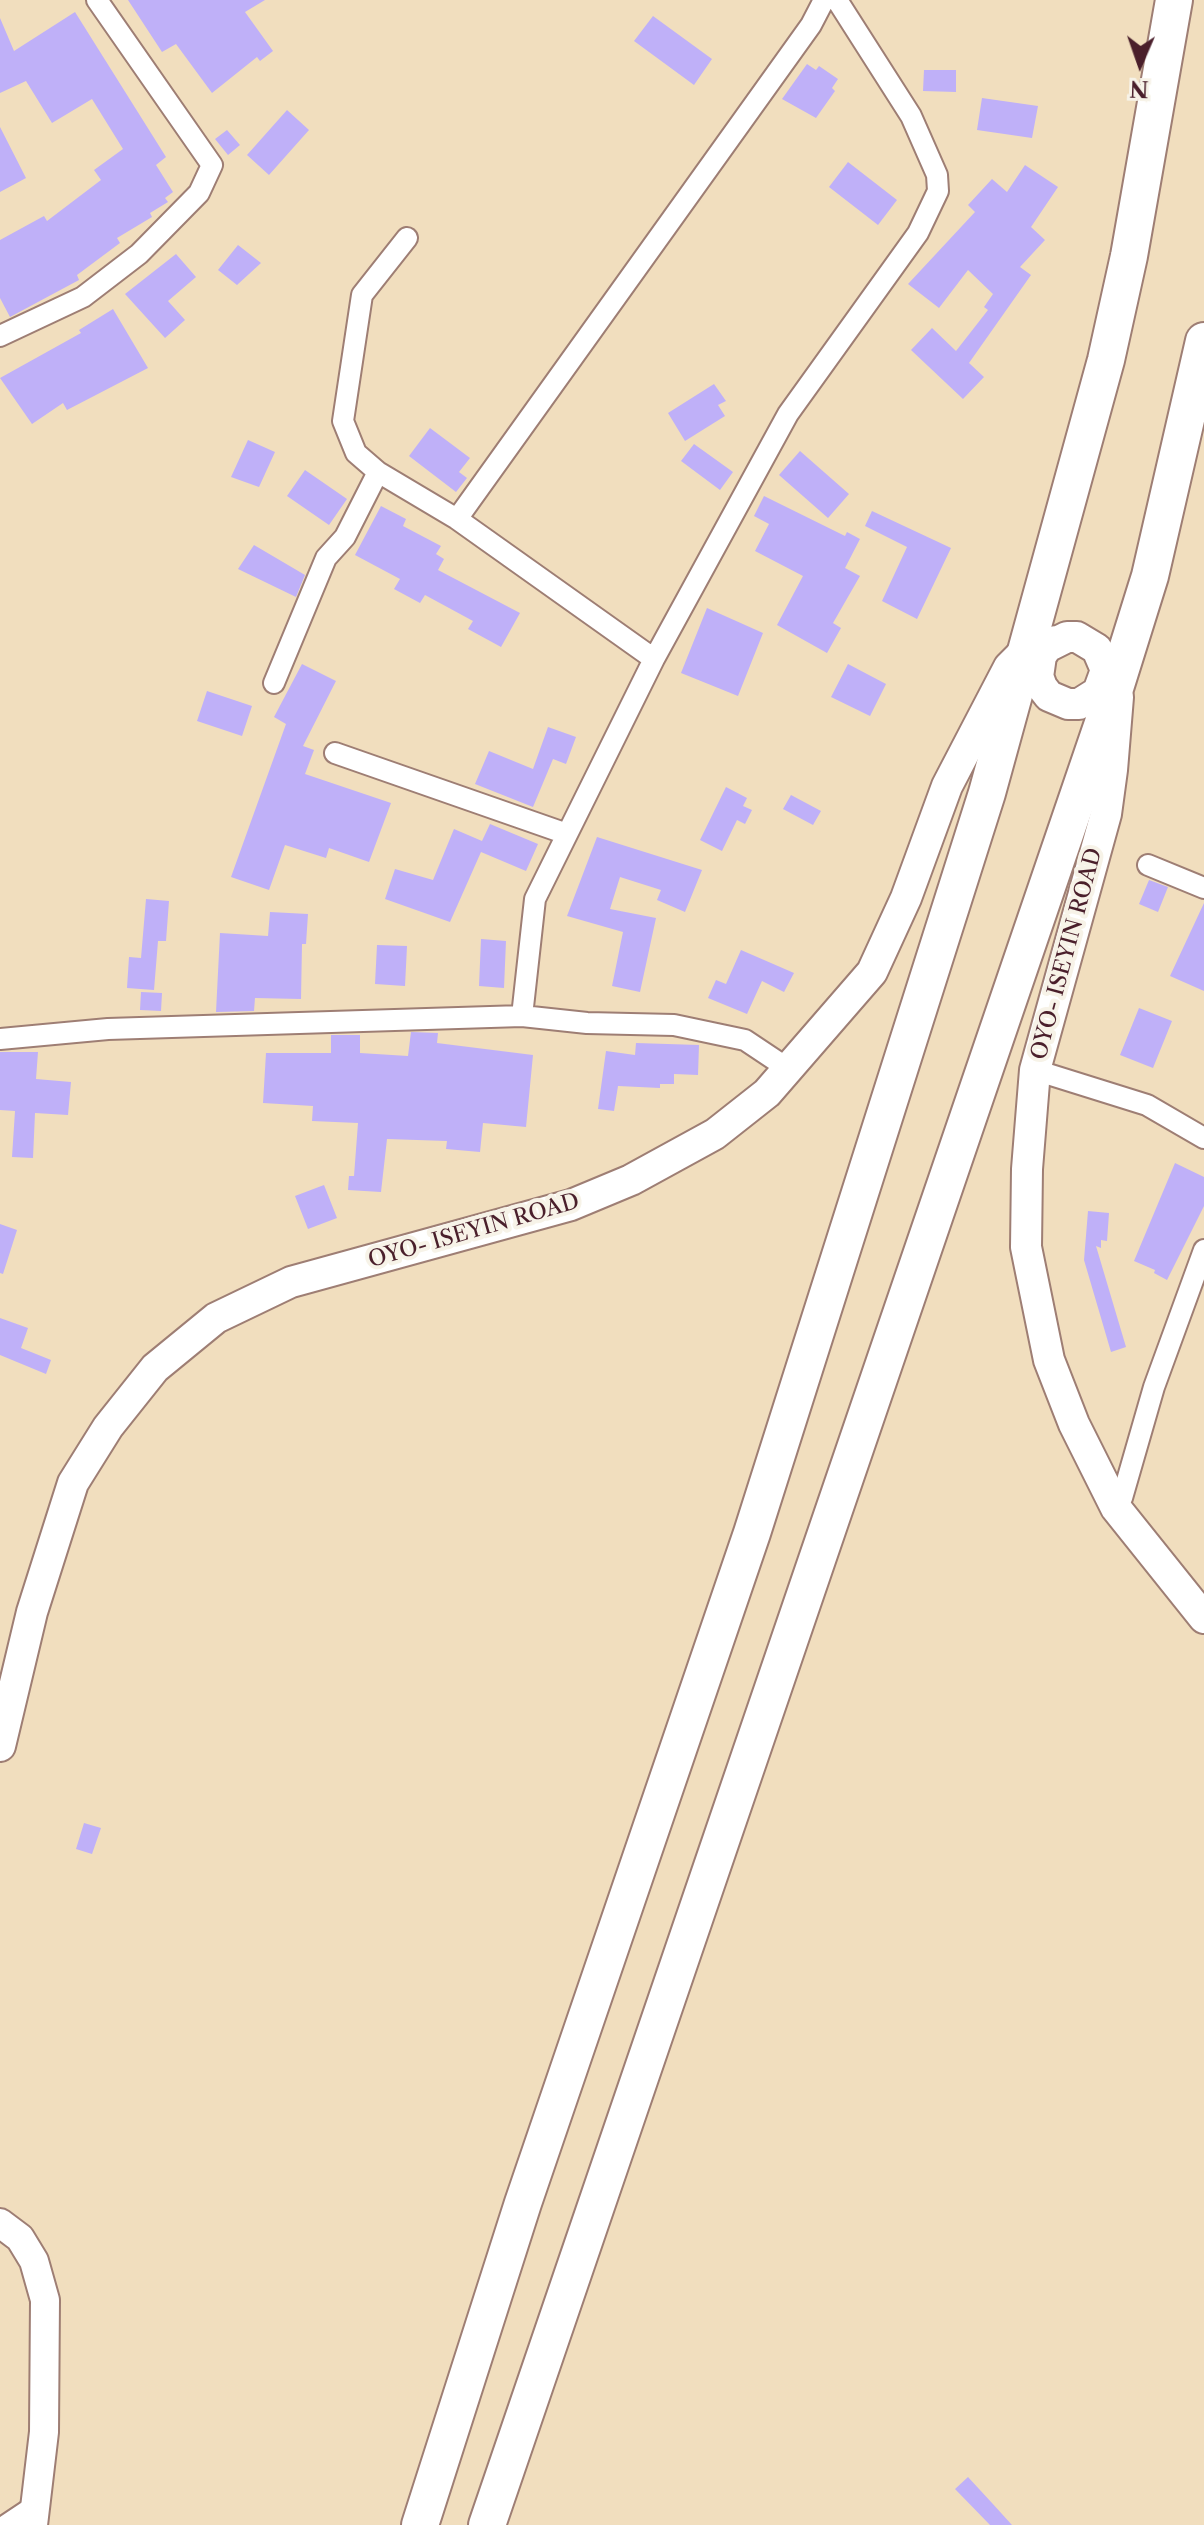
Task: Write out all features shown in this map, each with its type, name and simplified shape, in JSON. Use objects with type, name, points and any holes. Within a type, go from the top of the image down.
[{"type":"highway","points":[[420,2525],[528,2188],[752,1533],[983,808],[1028,680],[1129,256],[1174,0]]},
{"type":"highway","points":[[487,2525],[1100,692],[1150,576],[1204,341]]},
{"type":"main road","points":[[1100,692],[1068,704],[1028,680],[1077,637],[1097,649],[1112,770]]},
{"type":"main road","name":"OYO- ISEYIN ROAD","points":[[0,1746],[32,1612],[73,1483],[108,1427],[155,1368],[216,1318],[291,1282],[558,1210],[631,1180],[715,1134],[790,1070],[872,972],[906,898],[947,786],[1028,680]]},
{"type":"main road","name":"OYO- ISEYIN ROAD","points":[[1100,692],[1117,728],[1112,770],[1106,814],[1035,1070],[1027,1169],[1026,1247],[1049,1360],[1074,1424],[1116,1508],[1204,1618]]},
{"type":"street","points":[[0,336],[83,297],[139,254],[199,193],[212,165],[199,141],[97,0]]},
{"type":"street","points":[[457,519],[811,25],[824,0]]},
{"type":"street","points":[[522,1016],[535,899],[654,659],[788,414],[918,233],[938,191],[937,175],[911,116],[837,0]]},
{"type":"street","points":[[407,238],[362,295],[343,421],[356,453],[378,472],[457,519],[654,659]]},
{"type":"street","points":[[274,683],[326,558],[345,537],[378,472]]},
{"type":"street","points":[[335,753],[567,834]]},
{"type":"street","points":[[1148,865],[1204,888]]},
{"type":"street","points":[[0,1039],[108,1029],[522,1016],[587,1023],[674,1025],[745,1040],[790,1070]]},
{"type":"street","points":[[1035,1070],[1147,1105],[1204,1138]]},
{"type":"street","points":[[1122,1498],[1154,1387],[1204,1250]]},
{"type":"street","points":[[0,2223],[20,2238],[34,2261],[45,2300],[44,2432],[34,2515],[6,2525]]},
{"type":"building","points":[[128,0],[265,0],[245,12],[273,51],[260,61],[257,57],[212,93],[176,44],[162,52]]},
{"type":"building","points":[[75,12],[166,157],[156,165],[173,192],[165,198],[168,202],[150,213],[152,217],[117,238],[120,243],[77,275],[79,280],[10,317],[0,298],[0,240],[44,216],[47,221],[101,180],[94,170],[123,149],[92,99],[52,123],[26,81],[0,93],[0,18],[14,51]]},
{"type":"building","points":[[653,16],[712,59],[694,85],[634,41]]},
{"type":"building","points":[[807,64],[816,70],[819,66],[838,79],[832,88],[835,91],[816,118],[782,99]]},
{"type":"building","points":[[924,70],[956,70],[956,92],[923,91]]},
{"type":"building","points":[[982,98],[1038,106],[1032,138],[977,130]]},
{"type":"building","points":[[287,110],[309,130],[269,175],[247,155]]},
{"type":"building","points":[[0,127],[26,178],[0,192]]},
{"type":"building","points":[[227,130],[240,145],[228,155],[215,139]]},
{"type":"building","points":[[848,162],[897,200],[878,225],[829,187]]},
{"type":"building","points":[[1025,165],[1058,187],[1031,227],[1045,240],[1020,267],[1031,275],[969,363],[984,377],[963,399],[911,350],[932,328],[956,351],[988,310],[984,307],[993,294],[968,270],[939,308],[908,284],[975,212],[968,205],[992,179],[1007,192]]},
{"type":"building","points":[[238,245],[261,263],[237,285],[218,270]]},
{"type":"building","points":[[176,254],[196,277],[168,301],[185,320],[165,338],[125,294]]},
{"type":"building","points":[[113,309],[148,368],[67,410],[63,403],[32,424],[0,378],[81,333],[79,330]]},
{"type":"building","points":[[714,384],[726,401],[718,405],[725,416],[685,441],[668,413]]},
{"type":"building","points":[[430,428],[470,458],[459,472],[467,478],[456,492],[409,456]]},
{"type":"building","points":[[248,440],[275,452],[259,487],[231,477]]},
{"type":"building","points":[[694,444],[733,472],[720,490],[681,461]]},
{"type":"building","points":[[800,451],[849,494],[828,518],[779,475]]},
{"type":"building","points":[[305,470],[347,499],[329,525],[287,496]]},
{"type":"building","points":[[764,496],[845,536],[847,532],[860,539],[845,568],[860,576],[833,623],[841,628],[827,653],[777,625],[803,576],[755,551],[769,524],[754,516]]},
{"type":"building","points":[[381,506],[406,519],[403,526],[441,546],[436,554],[444,559],[438,570],[520,613],[501,647],[468,629],[473,621],[425,595],[420,603],[394,589],[400,579],[355,555]]},
{"type":"building","points":[[872,511],[951,548],[917,619],[882,601],[907,547],[865,526]]},
{"type":"building","points":[[254,545],[305,575],[296,597],[238,569]]},
{"type":"building","points":[[707,608],[763,633],[738,696],[681,673]]},
{"type":"building","points":[[302,664],[336,681],[303,746],[314,750],[305,774],[391,803],[369,862],[329,848],[326,858],[285,845],[269,890],[231,877],[286,724],[274,717]]},
{"type":"building","points":[[848,664],[886,684],[870,716],[831,697]]},
{"type":"building","points":[[207,691],[252,706],[242,736],[197,721]]},
{"type":"building","points":[[548,727],[576,737],[566,764],[553,759],[533,807],[475,784],[489,751],[533,769]]},
{"type":"building","points":[[726,787],[747,798],[743,806],[752,810],[745,824],[737,820],[722,851],[700,840]]},
{"type":"building","points":[[791,795],[821,811],[813,825],[783,809]]},
{"type":"building","points":[[490,824],[538,844],[526,871],[481,852],[450,922],[385,899],[395,869],[433,880],[454,829],[482,841]]},
{"type":"building","points":[[597,837],[702,870],[685,912],[657,900],[661,890],[620,877],[610,909],[656,918],[640,992],[612,986],[623,932],[567,916]]},
{"type":"building","points":[[1149,880],[1168,887],[1158,912],[1139,904]]},
{"type":"building","points":[[146,899],[169,901],[166,941],[158,941],[154,990],[127,988],[129,957],[141,958]]},
{"type":"building","points":[[1204,903],[1204,991],[1170,976]]},
{"type":"building","points":[[270,912],[308,914],[306,944],[302,944],[301,999],[255,998],[254,1011],[216,1012],[220,933],[268,936]]},
{"type":"building","points":[[481,939],[506,941],[504,988],[479,986]]},
{"type":"building","points":[[377,945],[407,946],[405,986],[375,984]]},
{"type":"building","points":[[741,950],[794,973],[784,992],[762,981],[747,1014],[708,998],[716,980],[726,984]]},
{"type":"building","points":[[141,992],[162,993],[161,1011],[140,1010]]},
{"type":"building","points":[[1139,1008],[1172,1021],[1153,1068],[1120,1055]]},
{"type":"building","points":[[411,1032],[438,1033],[437,1043],[533,1055],[526,1127],[483,1123],[480,1152],[446,1149],[447,1141],[387,1139],[381,1192],[348,1190],[349,1176],[354,1176],[358,1123],[312,1121],[313,1106],[263,1103],[266,1053],[331,1053],[331,1035],[360,1035],[360,1053],[408,1056]]},
{"type":"building","points":[[636,1043],[699,1045],[698,1075],[674,1074],[674,1084],[660,1084],[660,1088],[618,1086],[614,1111],[598,1109],[606,1051],[635,1055]]},
{"type":"building","points":[[0,1052],[38,1052],[36,1079],[71,1082],[68,1115],[35,1113],[33,1158],[12,1157],[15,1111],[0,1110]]},
{"type":"building","points":[[1175,1163],[1204,1177],[1204,1206],[1167,1280],[1154,1273],[1155,1270],[1134,1261]]},
{"type":"building","points":[[324,1185],[337,1218],[308,1229],[295,1196]]},
{"type":"building","points":[[1088,1211],[1109,1213],[1107,1241],[1101,1240],[1101,1248],[1096,1246],[1126,1347],[1111,1352],[1084,1260]]},
{"type":"building","points":[[0,1224],[17,1230],[3,1274],[0,1273]]},
{"type":"building","points":[[0,1318],[28,1328],[21,1348],[51,1360],[46,1374],[0,1355]]},
{"type":"building","points":[[84,1823],[101,1828],[92,1854],[76,1849]]},
{"type":"building","points":[[968,2477],[1012,2525],[990,2525],[955,2489]]}]
